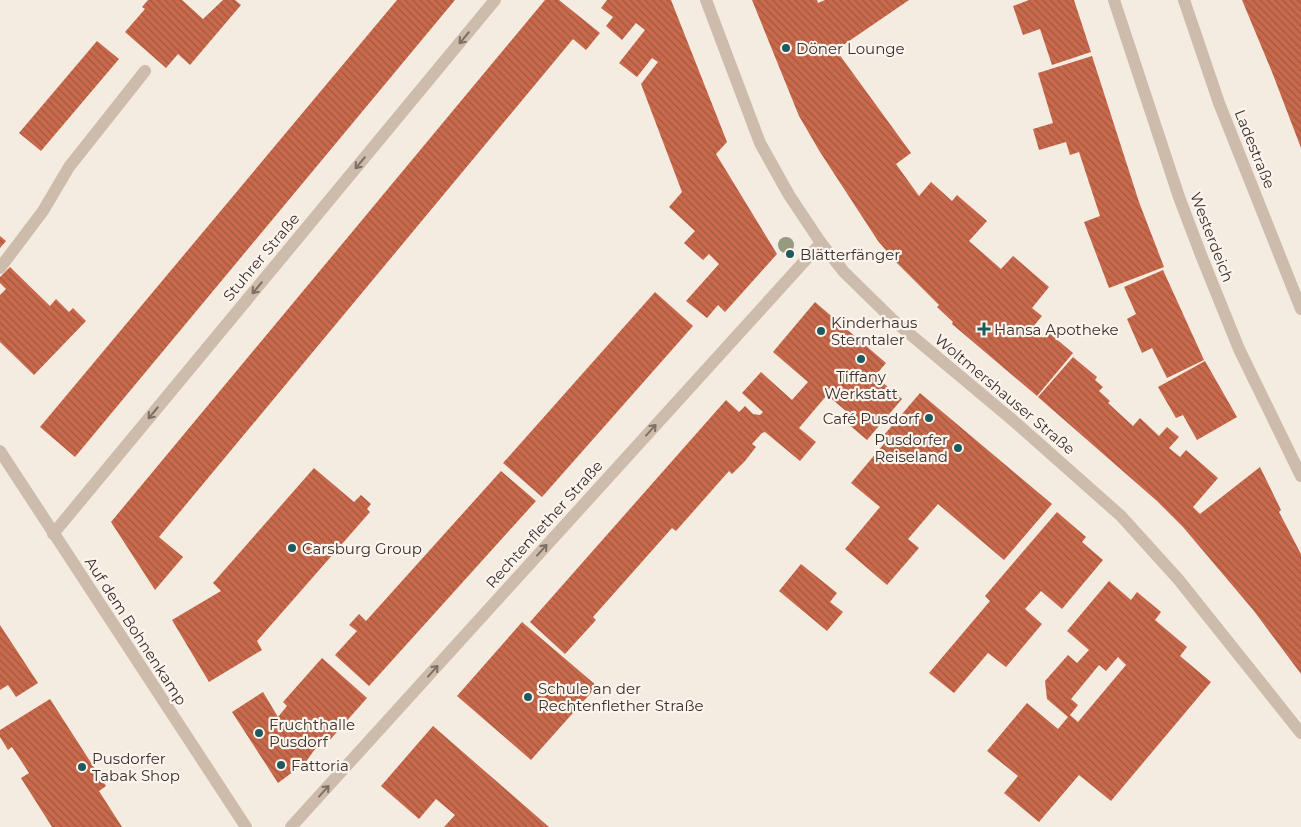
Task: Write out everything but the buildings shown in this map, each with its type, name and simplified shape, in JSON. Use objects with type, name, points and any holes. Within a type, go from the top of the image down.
[{"type":"street","name":"Stuhrer Straße","points":[[53,534],[495,0]]},
{"type":"street","name":"Woltmershauser Straße","points":[[706,0],[760,143],[789,195],[821,243],[844,272],[893,320],[1016,423],[1121,516],[1178,579],[1301,733]]},
{"type":"street","name":"Westerdeich","points":[[1114,0],[1179,197],[1201,255],[1239,349],[1299,468]]},
{"type":"street","name":"Ladestraße","points":[[1184,0],[1219,103],[1301,309]]},
{"type":"street","points":[[0,268],[37,219],[70,167],[145,72]]},
{"type":"street","name":"Rechtenflether Straße","points":[[291,827],[821,243]]},
{"type":"street","name":"Auf dem Bohnenkamp","points":[[0,452],[246,827]]},
{"type":"place","name":"Döner Lounge","points":[[786,48]]},
{"type":"place","name":"Blätterfänger","points":[[790,254]]},
{"type":"place","name":"Hansa Apotheke","points":[[984,329]]},
{"type":"place","name":"Kinderhaus Sterntaler","points":[[821,331]]},
{"type":"place","name":"Tiffany Werkstatt","points":[[861,359]]},
{"type":"place","name":"Café Pusdorf","points":[[929,418]]},
{"type":"place","name":"Pusdorfer Reiseland","points":[[958,448]]},
{"type":"place","name":"Carsburg Group","points":[[292,548]]},
{"type":"place","name":"Schule an der Rechtenflether Straße","points":[[528,697]]},
{"type":"place","name":"Fruchthalle Pusdorf","points":[[259,733]]},
{"type":"place","name":"Fattoria","points":[[281,765]]},
{"type":"place","name":"Pusdorfer Tabak Shop","points":[[82,767]]}]
